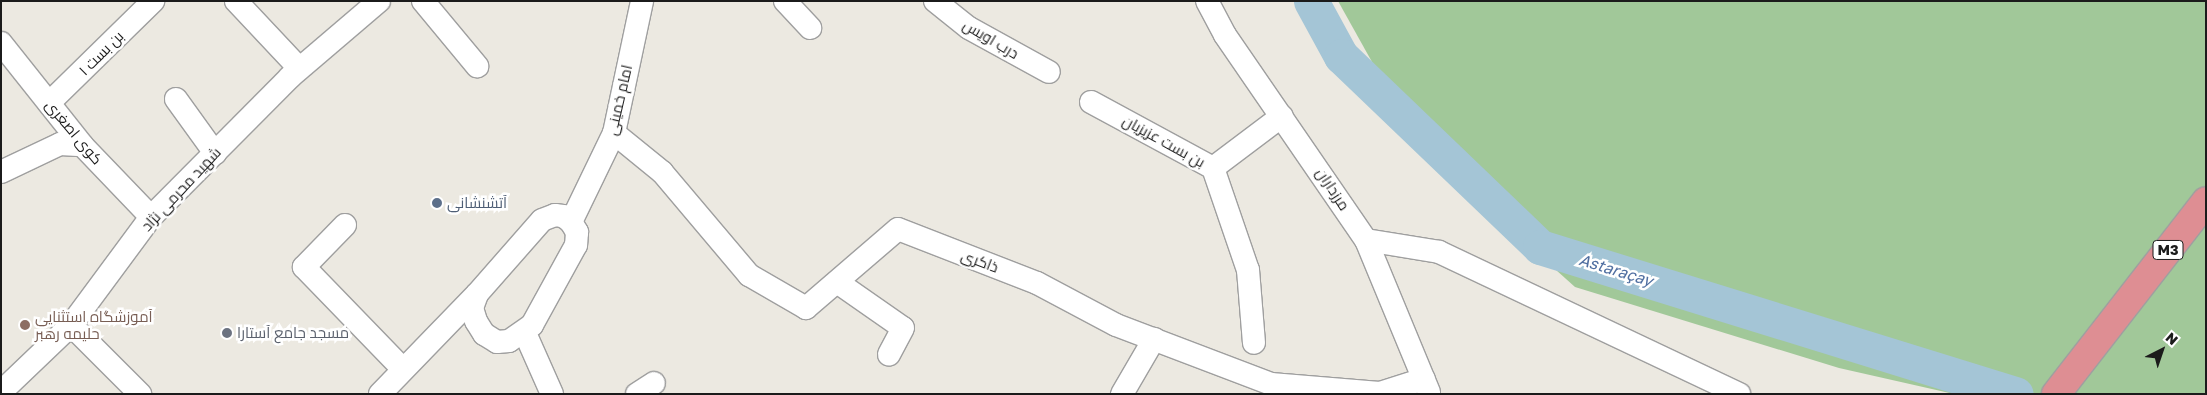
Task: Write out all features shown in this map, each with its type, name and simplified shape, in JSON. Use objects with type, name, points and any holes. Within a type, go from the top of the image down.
[{"type":"highway","name":"M3","points":[[2056,394],[2206,201]]},
{"type":"street","name":"بن بست ۱","points":[[49,104],[153,1]]},
{"type":"street","points":[[236,1],[299,68]]},
{"type":"street","name":"شهید محرمی نژاد","points":[[1,392],[71,325],[151,217],[299,68],[378,1]]},
{"type":"street","points":[[423,1],[476,66]]},
{"type":"street","name":"امام خمینی","points":[[571,222],[614,133],[642,1]]},
{"type":"street","points":[[785,1],[810,28]]},
{"type":"street","name":"درب اویس","points":[[935,1],[969,28],[1049,72]]},
{"type":"street","name":"مرزداران","points":[[1207,1],[1226,35],[1366,240],[1427,387]]},
{"type":"street","name":"کوی اصغری","points":[[1,43],[82,146],[151,217]]},
{"type":"street","points":[[176,99],[215,152]]},
{"type":"street","name":"بن بست عزیزیان","points":[[1091,102],[1213,168],[1282,116]]},
{"type":"street","name":"ذاکری","points":[[614,133],[662,172],[749,275],[806,308],[898,230],[1037,283],[1116,325],[1154,339],[1269,389],[1380,393],[1427,387]]},
{"type":"street","points":[[1,172],[60,144],[82,146]]},
{"type":"street","points":[[1213,168],[1248,270],[1254,343]]},
{"type":"street","points":[[380,394],[402,368],[477,294],[542,220],[555,214],[563,216],[571,222],[577,232],[576,246],[525,333],[509,341],[497,342],[484,334],[472,308],[477,294]]},
{"type":"street","points":[[345,225],[304,267],[402,368]]},
{"type":"street","points":[[1366,240],[1439,252],[1739,394]]},
{"type":"street","points":[[837,282],[903,328],[889,354]]},
{"type":"street","points":[[71,325],[140,394]]},
{"type":"street","points":[[525,333],[552,394]]},
{"type":"street","points":[[1122,394],[1154,339]]},
{"type":"green space","points":[[1338,1],[2206,1],[2206,394],[1954,394],[1839,368],[1575,287],[1420,148]]},
{"type":"waterway","name":"Astaraçay","points":[[1311,1],[1341,56],[1540,247],[2016,394]]},
{"type":"place","name":"آتشنشانی","points":[[437,203]]},
{"type":"place","name":"آموزشگاه استثنایی حلیمه رهبر","points":[[25,325]]},
{"type":"place","name":"مسجد جامع آستارا","points":[[227,333]]}]
